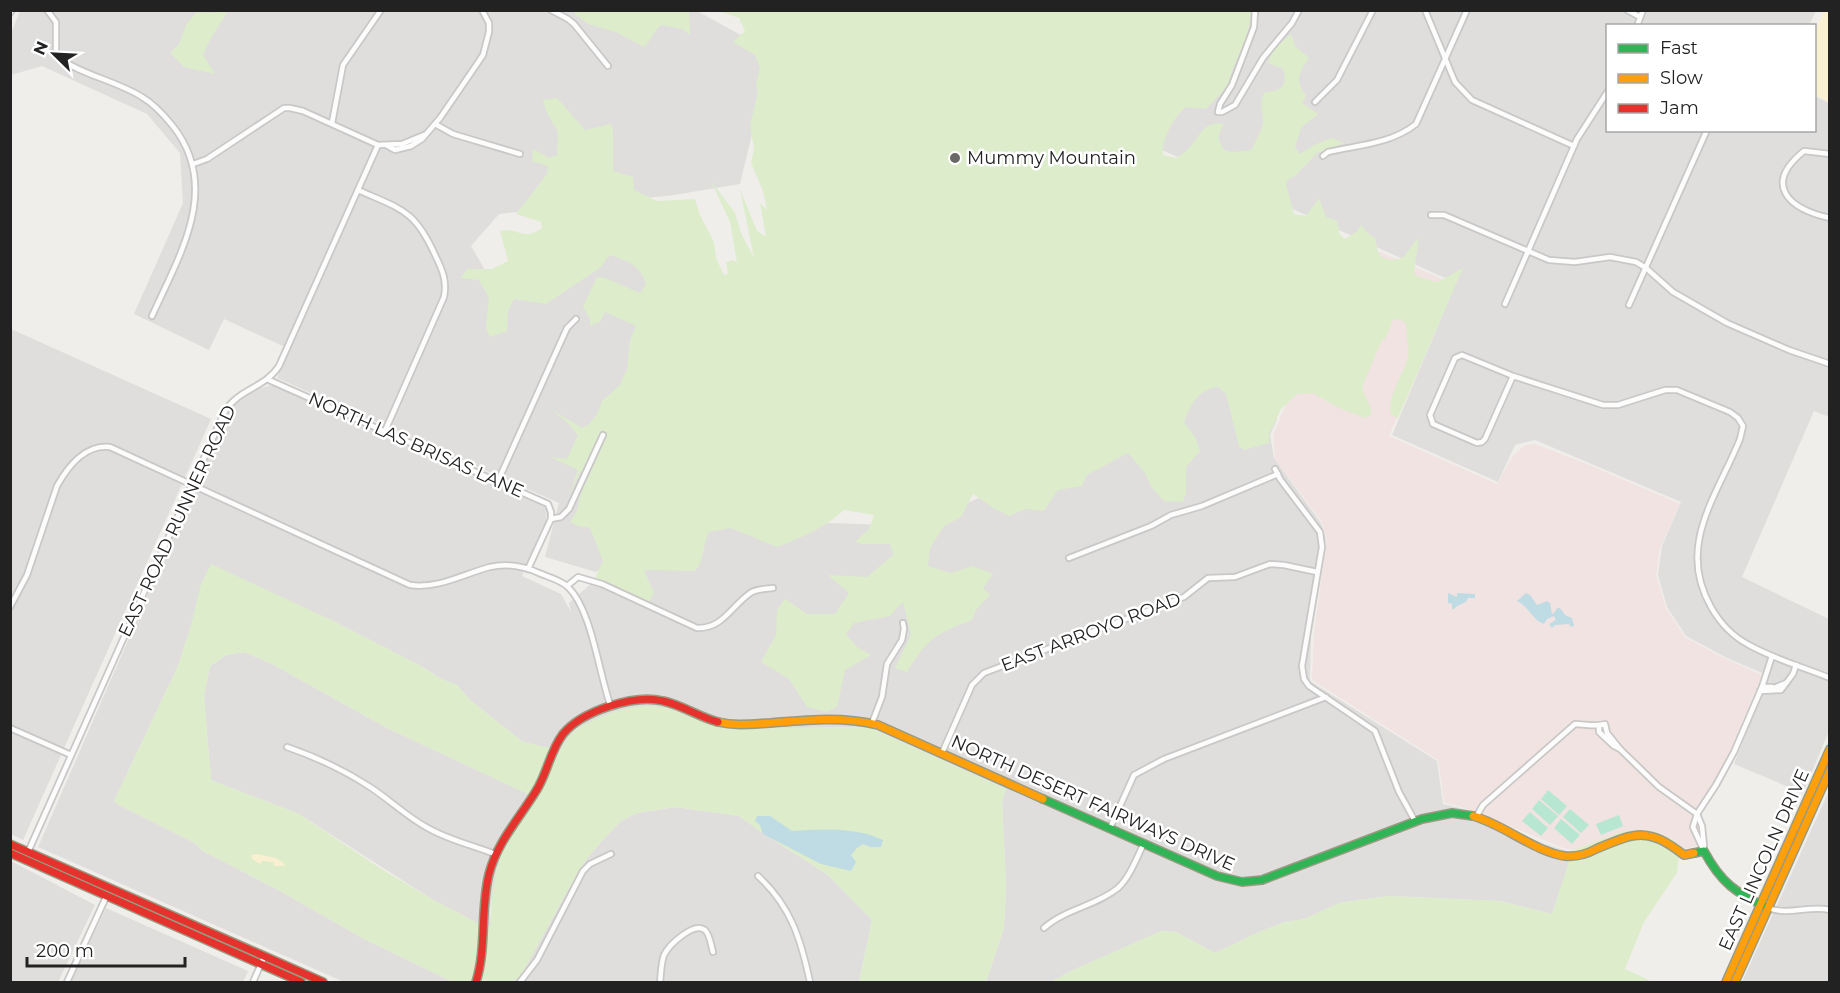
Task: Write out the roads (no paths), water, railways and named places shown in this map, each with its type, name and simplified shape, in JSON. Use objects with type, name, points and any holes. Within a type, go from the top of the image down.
[{"type":"street","points":[[47,10],[56,22],[56,51],[59,58],[133,91],[154,105],[177,132],[193,164],[196,199],[189,232],[152,316]]},
{"type":"street","points":[[332,123],[343,65],[381,10]]},
{"type":"street","points":[[193,164],[207,159],[284,108],[303,111],[378,145],[386,145],[390,149],[401,150],[417,144],[435,124],[483,55],[489,23],[482,10]]},
{"type":"street","points":[[550,10],[568,19],[608,66]]},
{"type":"street","points":[[1255,10],[1254,27],[1232,85],[1220,104],[1218,112],[1234,105],[1263,58],[1292,23],[1299,10]]},
{"type":"street","points":[[1315,102],[1337,80],[1373,10]]},
{"type":"street","points":[[1425,10],[1455,82],[1472,100],[1574,146]]},
{"type":"street","points":[[1323,156],[1328,152],[1374,143],[1410,129],[1420,117],[1467,10]]},
{"type":"street","points":[[1626,10],[1640,17]]},
{"type":"street","points":[[1638,24],[1643,10]]},
{"type":"street","points":[[1505,304],[1574,146],[1606,94]]},
{"type":"street","points":[[435,124],[453,134],[520,154]]},
{"type":"street","points":[[1629,305],[1706,132]]},
{"type":"street","points":[[269,380],[279,366],[378,145]]},
{"type":"street","points":[[1830,154],[1804,152],[1787,168],[1783,183],[1785,196],[1793,204],[1814,214],[1830,218]]},
{"type":"street","points":[[358,190],[402,209],[414,219],[424,231],[446,281],[444,297],[385,431]]},
{"type":"street","points":[[1431,215],[1444,215],[1549,260],[1575,262],[1610,257],[1636,262],[1673,292],[1727,323],[1789,350],[1830,364]]},
{"type":"street","points":[[498,481],[567,328],[576,319]]},
{"type":"street","points":[[1513,376],[1482,442],[1476,443],[1433,424],[1430,415],[1455,358],[1458,356],[1466,356],[1513,376],[1603,405],[1618,405],[1672,388],[1730,412],[1738,418],[1743,426],[1740,439],[1699,533],[1697,571],[1706,598],[1722,624],[1742,642],[1830,678]]},
{"type":"street","name":"NORTH LAS BRISAS LANE","points":[[269,380],[548,504],[551,519]]},
{"type":"street","name":"EAST ROAD RUNNER ROAD","points":[[25,860],[229,404],[244,392],[269,380]]},
{"type":"street","points":[[528,569],[551,519],[561,517],[569,509],[603,435]]},
{"type":"street","points":[[10,607],[27,574],[57,486],[70,467],[87,450],[104,446],[116,448],[410,585],[430,586],[496,566],[511,565],[528,569],[567,586],[578,601],[588,625],[611,707]]},
{"type":"street","points":[[1069,558],[1151,526],[1171,515],[1202,506],[1276,472],[1322,535],[1302,671],[1304,679],[1310,686],[1375,731],[1399,792],[1415,821]]},
{"type":"street","name":"EAST ARROYO ROAD","points":[[942,753],[972,685],[984,674],[1184,597],[1208,578],[1235,577],[1275,564],[1317,572]]},
{"type":"street","points":[[567,586],[578,577],[602,584],[697,628],[710,628],[751,592],[772,588]]},
{"type":"street","points":[[872,723],[882,697],[885,667],[902,640],[903,623]]},
{"type":"street","points":[[1772,656],[1761,689],[1734,752],[1697,814],[1694,832],[1720,880],[1731,890],[1780,912],[1818,908],[1830,910]]},
{"type":"street","points":[[1761,689],[1781,690],[1788,682],[1796,665]]},
{"type":"street","points":[[1761,689],[1788,682]]},
{"type":"street","points":[[1110,828],[1134,775],[1164,759],[1326,697]]},
{"type":"street","name":"NORTH DESERT FAIRWAYS DRIVE","points":[[476,982],[485,951],[486,892],[495,854],[507,830],[540,784],[563,735],[577,722],[611,707],[650,698],[671,703],[707,719],[726,724],[835,720],[872,723],[1224,878],[1247,883],[1262,880],[1415,821],[1434,815],[1452,813],[1476,817],[1552,852],[1566,856],[1584,855],[1620,839],[1642,834],[1653,835],[1665,840],[1684,855],[1704,851]]},
{"type":"street","points":[[1476,817],[1483,805],[1575,724],[1590,723],[1599,726],[1605,724],[1607,733],[1620,749],[1659,787],[1697,814],[1702,826],[1704,851]]},
{"type":"street","points":[[1599,726],[1599,732],[1614,747],[1620,749]]},
{"type":"street","points":[[10,728],[71,755]]},
{"type":"street","points":[[287,747],[351,776],[434,831],[463,844],[495,854]]},
{"type":"street","name":"EAST LINCOLN DRIVE","points":[[1726,982],[1830,749]]},
{"type":"street","name":"EAST LINCOLN DRIVE","points":[[1735,982],[1830,770]]},
{"type":"street","points":[[1803,808],[1811,812]]},
{"type":"street","points":[[1044,928],[1055,918],[1086,905],[1118,887],[1130,871],[1144,843]]},
{"type":"street","points":[[10,844],[323,982]]},
{"type":"street","points":[[10,853],[301,982]]},
{"type":"street","points":[[520,982],[537,960],[583,871],[602,856],[611,854]]},
{"type":"street","points":[[758,876],[781,902],[793,920],[810,982]]},
{"type":"street","points":[[67,982],[110,888]]},
{"type":"street","points":[[660,982],[663,957],[673,942],[693,929],[705,930],[713,952]]},
{"type":"street","points":[[253,982],[264,957]]},
{"type":"water","points":[[1448,593],[1457,597],[1457,593],[1475,594],[1475,598],[1468,598],[1466,602],[1452,609],[1452,604],[1448,603]]},
{"type":"water","points":[[1526,593],[1537,605],[1547,601],[1550,603],[1552,614],[1560,608],[1565,615],[1572,618],[1574,626],[1555,625],[1552,628],[1549,624],[1556,620],[1554,616],[1547,619],[1544,624],[1540,622],[1517,601]]},
{"type":"water","points":[[757,816],[770,816],[792,831],[850,831],[883,840],[881,847],[870,847],[863,844],[857,848],[851,855],[856,862],[851,871],[821,864],[763,834],[760,825],[755,821]]},
{"type":"place","name":"Mummy Mountain","points":[[955,158]]}]
